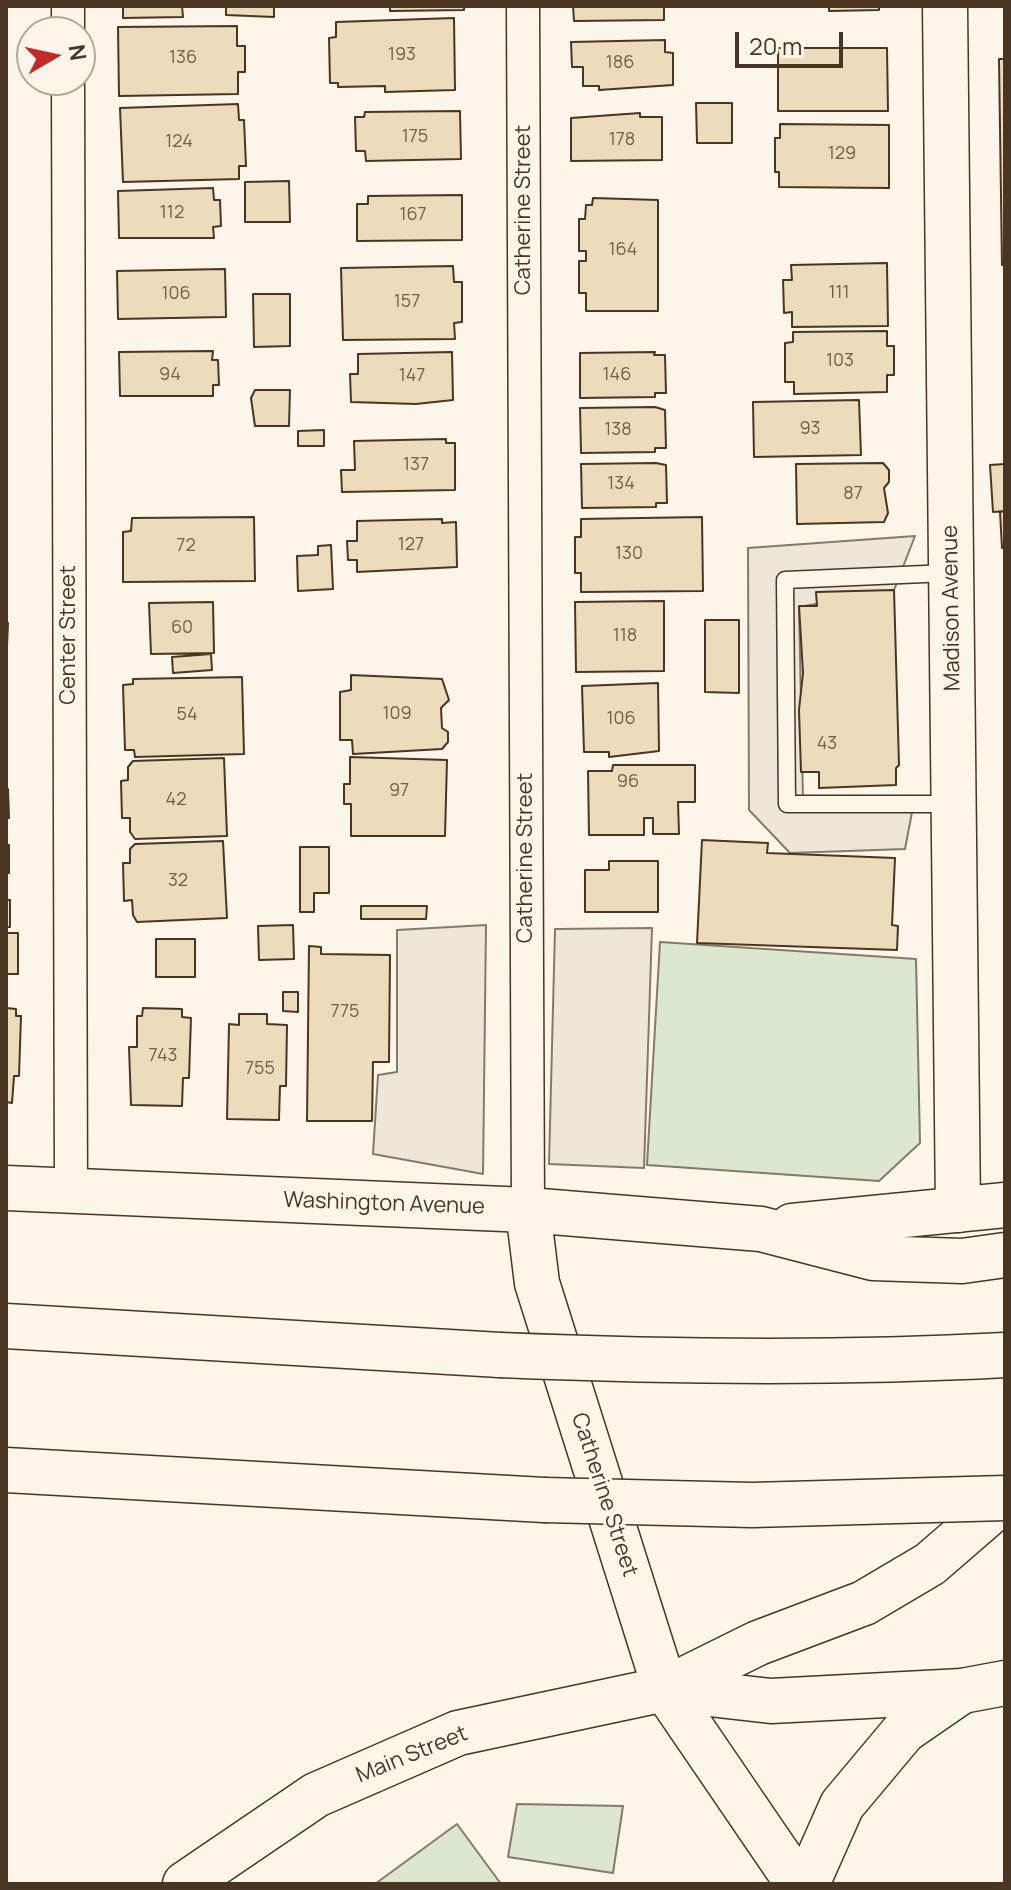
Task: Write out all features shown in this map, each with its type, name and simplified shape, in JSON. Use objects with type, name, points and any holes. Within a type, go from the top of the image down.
[{"type":"main road","name":"Madison Avenue","points":[[945,6],[958,1210]]},
{"type":"main road","name":"Washington Avenue","points":[[6,1188],[528,1210],[761,1229],[873,1258],[962,1261],[1005,1255]]},
{"type":"main road","points":[[958,1210],[1005,1205]]},
{"type":"main road","name":"Catherine Street","points":[[528,1210],[537,1283],[665,1689],[798,1884]]},
{"type":"main road","name":"Washington Avenue","points":[[761,1229],[958,1210]]},
{"type":"main road","points":[[6,1326],[500,1355],[721,1362],[849,1362],[1005,1355]]},
{"type":"main road","points":[[6,1470],[544,1500],[765,1505],[1005,1498]]},
{"type":"main road","name":"Main Street","points":[[185,1884],[316,1795],[458,1733],[665,1689],[758,1643],[864,1603],[930,1564],[1005,1498]]},
{"type":"main road","name":"Main Street","points":[[665,1689],[771,1701],[962,1691],[1005,1683]]},
{"type":"main road","name":"Main Street","points":[[807,1884],[842,1805],[904,1731],[962,1691]]},
{"type":"street","name":"Catherine Street","points":[[523,6],[528,1210]]},
{"type":"street","name":"Center Street","points":[[68,96],[71,1191]]},
{"type":"lane","points":[[952,573],[785,580],[787,804],[954,804]]},
{"type":"green space","points":[[660,942],[916,959],[920,1143],[879,1181],[647,1165]]},
{"type":"green space","points":[[517,1804],[623,1806],[613,1873],[508,1857]]},
{"type":"green space","points":[[457,1824],[501,1884],[375,1884]]},
{"type":"shaded area","points":[[915,536],[894,590],[799,607],[803,799],[913,807],[905,849],[790,853],[749,810],[748,548]]},
{"type":"shaded area","points":[[486,925],[483,1174],[373,1154],[378,1075],[397,1072],[397,930]]},
{"type":"shaded area","points":[[652,928],[644,1168],[549,1164],[555,929]]},
{"type":"building","points":[[123,6],[182,6],[183,17],[123,18]]},
{"type":"building","points":[[226,6],[274,6],[274,17],[226,15]]},
{"type":"building","points":[[390,6],[464,6],[464,10],[390,11]]},
{"type":"building","points":[[573,6],[664,6],[664,20],[574,21]]},
{"type":"building","points":[[829,6],[879,6],[879,10],[829,11]]},
{"type":"building","points":[[454,18],[455,90],[385,92],[385,86],[338,87],[338,83],[330,83],[329,38],[336,37],[336,22]]},
{"type":"building","points":[[237,26],[237,46],[245,46],[245,72],[238,72],[238,94],[119,96],[118,27]]},
{"type":"building","points":[[665,40],[665,52],[673,53],[673,85],[599,90],[599,86],[583,86],[583,67],[572,67],[571,42]]},
{"type":"building","points":[[778,48],[887,48],[888,111],[778,111]]},
{"type":"building","points":[[999,59],[1005,59],[1005,265],[1002,265]]},
{"type":"building","points":[[696,103],[732,103],[732,143],[697,143]]},
{"type":"building","points":[[238,104],[239,120],[244,120],[246,166],[239,166],[239,179],[123,182],[120,108]]},
{"type":"building","points":[[460,111],[461,159],[366,161],[365,151],[356,151],[355,117],[364,117],[365,112]]},
{"type":"building","points":[[640,113],[640,117],[662,117],[662,160],[571,161],[571,118]]},
{"type":"building","points":[[780,124],[889,125],[889,188],[779,187],[779,172],[775,172],[775,138],[780,138]]},
{"type":"building","points":[[289,181],[290,222],[245,222],[245,182]]},
{"type":"building","points":[[213,188],[214,200],[220,200],[221,226],[213,227],[214,238],[119,238],[118,191]]},
{"type":"building","points":[[462,195],[462,240],[357,241],[357,204],[368,204],[368,196]]},
{"type":"building","points":[[593,198],[658,200],[658,311],[586,311],[586,293],[579,293],[579,261],[586,261],[586,251],[579,251],[579,219],[585,219],[586,205],[592,205]]},
{"type":"building","points":[[887,263],[888,326],[792,327],[792,312],[784,313],[783,280],[792,280],[791,265]]},
{"type":"building","points":[[453,266],[454,282],[462,282],[462,322],[454,323],[455,339],[343,340],[341,268]]},
{"type":"building","points":[[225,269],[226,317],[118,319],[117,271]]},
{"type":"building","points":[[253,294],[290,294],[290,346],[254,347]]},
{"type":"building","points":[[887,331],[887,346],[894,346],[894,375],[887,375],[887,392],[794,394],[794,382],[785,382],[785,343],[793,342],[793,332]]},
{"type":"building","points":[[213,351],[212,360],[218,360],[219,385],[213,385],[213,396],[120,396],[119,352]]},
{"type":"building","points":[[452,352],[453,400],[416,404],[351,402],[350,374],[358,374],[358,354]]},
{"type":"building","points":[[655,352],[654,355],[665,355],[666,393],[655,393],[655,397],[580,398],[580,353]]},
{"type":"building","points":[[255,390],[290,390],[289,426],[255,426],[251,398]]},
{"type":"building","points":[[859,400],[861,455],[754,457],[753,402]]},
{"type":"building","points":[[655,407],[665,410],[666,448],[655,448],[655,452],[581,453],[580,408]]},
{"type":"building","points":[[324,430],[324,446],[298,446],[298,431]]},
{"type":"building","points":[[446,439],[446,443],[455,443],[455,490],[342,492],[341,470],[355,470],[354,441]]},
{"type":"building","points":[[883,463],[889,470],[889,482],[884,488],[888,513],[884,522],[797,524],[796,464]]},
{"type":"building","points":[[581,464],[666,465],[667,503],[656,503],[656,507],[582,508]]},
{"type":"building","points":[[1005,464],[1005,511],[993,512],[990,465]]},
{"type":"building","points":[[1005,511],[1005,547],[1002,548],[1000,512]]},
{"type":"building","points":[[254,517],[255,581],[123,582],[123,532],[131,531],[132,518]]},
{"type":"building","points":[[702,517],[703,591],[581,592],[581,573],[575,573],[575,537],[581,537],[581,519]]},
{"type":"building","points":[[442,519],[442,523],[456,522],[457,567],[357,572],[357,560],[348,560],[347,541],[357,541],[357,521]]},
{"type":"building","points":[[331,545],[333,589],[298,591],[297,556],[318,555],[318,546]]},
{"type":"building","points":[[894,590],[899,765],[896,768],[896,785],[819,788],[819,772],[801,772],[799,710],[803,673],[799,606],[817,606],[816,592]]},
{"type":"building","points":[[664,601],[664,671],[576,672],[575,602]]},
{"type":"building","points":[[213,602],[214,653],[151,654],[149,603]]},
{"type":"building","points":[[705,620],[739,620],[739,693],[705,692]]},
{"type":"building","points":[[6,623],[8,623],[6,670]]},
{"type":"building","points":[[211,654],[212,670],[173,673],[172,657]]},
{"type":"building","points":[[351,675],[442,679],[449,700],[441,708],[442,728],[448,732],[448,742],[442,749],[353,754],[352,740],[340,740],[340,692],[351,690]]},
{"type":"building","points":[[242,677],[244,754],[135,757],[134,750],[125,750],[123,685],[133,684],[133,679]]},
{"type":"building","points":[[658,683],[659,751],[609,757],[609,752],[584,752],[582,686]]},
{"type":"building","points":[[350,757],[447,760],[445,836],[351,836],[351,804],[344,804],[344,784],[350,784]]},
{"type":"building","points":[[224,758],[227,836],[135,839],[130,832],[130,818],[122,818],[121,781],[128,780],[128,767],[133,761]]},
{"type":"building","points":[[613,765],[695,765],[695,802],[678,802],[679,834],[653,834],[653,818],[644,818],[644,835],[589,835],[588,771],[612,771]]},
{"type":"building","points":[[6,790],[9,818],[6,818]]},
{"type":"building","points":[[702,840],[768,843],[767,853],[895,858],[892,925],[898,926],[897,950],[697,943]]},
{"type":"building","points":[[223,841],[227,918],[137,922],[132,900],[124,901],[123,863],[130,863],[130,849],[135,844]]},
{"type":"building","points":[[6,845],[9,845],[9,873],[6,873]]},
{"type":"building","points":[[300,847],[329,847],[329,893],[314,893],[314,912],[300,912]]},
{"type":"building","points":[[609,861],[658,861],[658,912],[585,912],[585,870],[609,870]]},
{"type":"building","points":[[6,900],[10,900],[10,927],[6,927]]},
{"type":"building","points":[[361,906],[427,906],[426,919],[361,919]]},
{"type":"building","points":[[293,925],[294,959],[259,960],[258,926]]},
{"type":"building","points":[[6,933],[18,933],[18,974],[6,974]]},
{"type":"building","points":[[156,939],[195,939],[195,977],[156,977]]},
{"type":"building","points":[[309,946],[321,947],[321,954],[390,955],[389,1062],[373,1062],[372,1121],[307,1121]]},
{"type":"building","points":[[283,992],[298,992],[298,1012],[283,1011]]},
{"type":"building","points":[[6,1008],[16,1009],[16,1016],[21,1016],[19,1076],[14,1076],[12,1103],[6,1102]]},
{"type":"building","points":[[143,1008],[182,1009],[182,1017],[191,1018],[189,1078],[183,1078],[182,1106],[131,1105],[129,1047],[137,1047],[137,1016],[142,1016]]},
{"type":"building","points":[[239,1014],[267,1014],[267,1024],[287,1025],[286,1086],[280,1086],[279,1120],[227,1119],[229,1024],[239,1025]]}]
